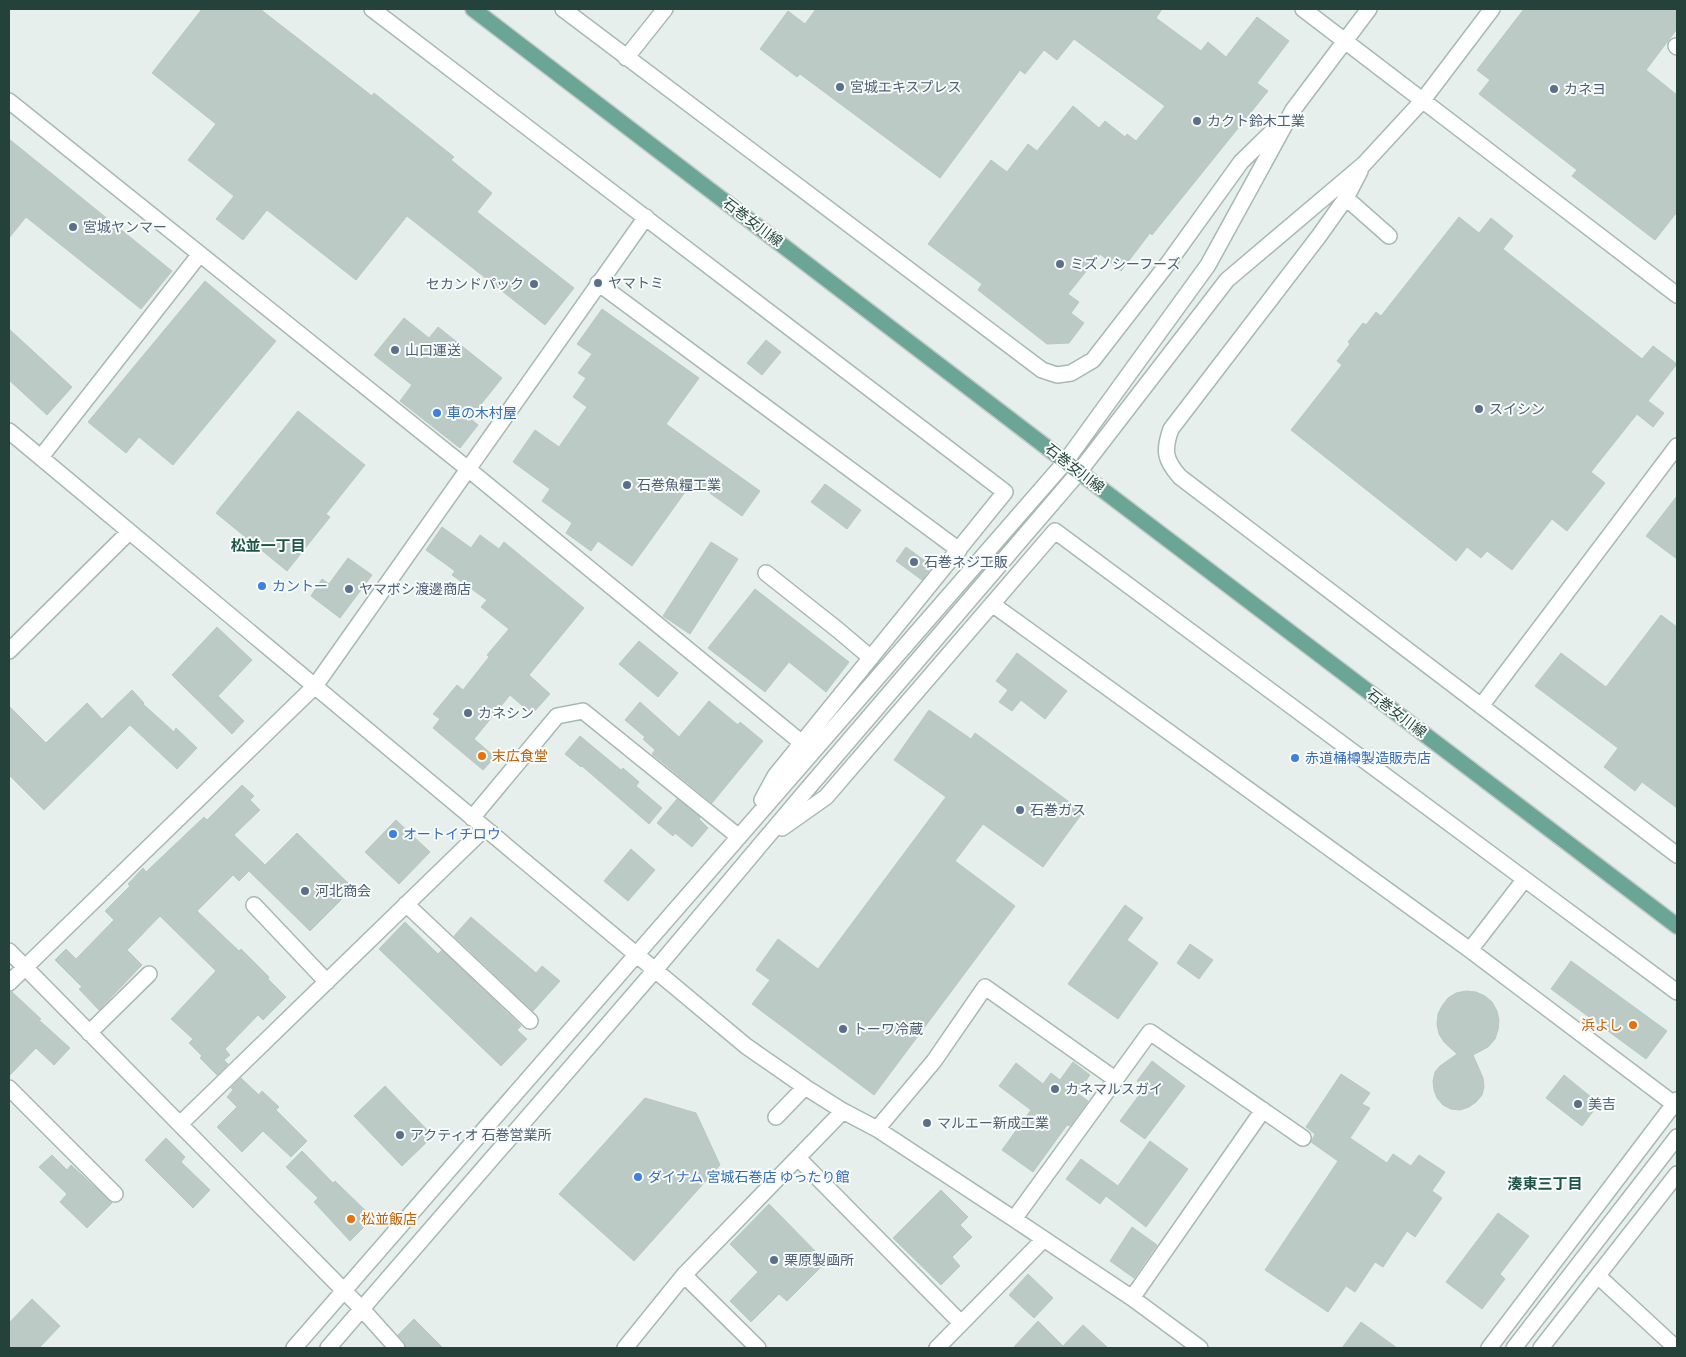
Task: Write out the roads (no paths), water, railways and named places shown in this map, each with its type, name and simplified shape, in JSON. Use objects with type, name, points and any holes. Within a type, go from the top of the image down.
[{"type":"main road","name":"石巻女川線","points":[[473,9],[1677,926]]},
{"type":"street","points":[[372,9],[1005,492],[775,776],[751,822]]},
{"type":"street","points":[[563,9],[1042,370],[1057,375],[1071,373],[1093,360],[1169,262],[1241,162],[1294,110]]},
{"type":"street","points":[[626,58],[665,9]]},
{"type":"street","points":[[1302,9],[1677,295]]},
{"type":"street","points":[[294,1348],[1066,461],[1208,265],[1294,110],[1369,9]]},
{"type":"street","points":[[328,1348],[655,970],[1079,472],[1226,280],[1364,164],[1423,100],[1492,9]]},
{"type":"street","points":[[9,101],[468,469],[802,743]]},
{"type":"street","points":[[1364,164],[1346,198],[1319,236],[1171,429],[1166,443],[1166,454],[1171,467],[1180,477],[1677,855]]},
{"type":"street","points":[[1346,198],[1389,236]]},
{"type":"street","points":[[9,983],[315,686],[646,217]]},
{"type":"street","points":[[41,458],[200,254]]},
{"type":"street","points":[[598,283],[959,550]]},
{"type":"street","points":[[9,431],[746,1046],[804,1087],[876,1129],[1014,1219],[1132,1298],[1200,1348]]},
{"type":"street","points":[[1481,706],[1677,446]]},
{"type":"street","points":[[766,840],[826,797],[1056,531],[1677,992]]},
{"type":"street","points":[[9,651],[130,532]]},
{"type":"street","points":[[766,573],[871,658]]},
{"type":"street","points":[[992,604],[1470,950],[1676,1102],[1490,1348]]},
{"type":"street","points":[[472,818],[557,716],[583,711],[739,837]]},
{"type":"street","points":[[180,1124],[485,828]]},
{"type":"street","points":[[1470,950],[1524,880]]},
{"type":"street","points":[[406,904],[530,1021]]},
{"type":"street","points":[[254,905],[327,982]]},
{"type":"street","points":[[9,951],[344,1290],[397,1348]]},
{"type":"street","points":[[89,1033],[150,974]]},
{"type":"street","points":[[876,1129],[934,1061],[985,987],[1115,1079]]},
{"type":"street","points":[[1014,1219],[1150,1032],[1303,1138]]},
{"type":"street","points":[[776,1117],[804,1087]]},
{"type":"street","points":[[9,1088],[115,1194]]},
{"type":"street","points":[[1132,1298],[1264,1110]]},
{"type":"street","points":[[626,1348],[684,1275],[843,1111]]},
{"type":"street","points":[[495,1118],[514,1134]]},
{"type":"street","points":[[1514,1348],[1677,1137]]},
{"type":"street","points":[[798,1158],[961,1323]]},
{"type":"street","points":[[1541,1348],[1677,1174]]},
{"type":"street","points":[[937,1348],[1044,1239]]},
{"type":"street","points":[[684,1275],[758,1348]]},
{"type":"street","points":[[1598,1276],[1676,1348]]},
{"type":"place","name":"宮城エキスプレス","points":[[840,87]]},
{"type":"place","name":"カネヨ","points":[[1554,89]]},
{"type":"place","name":"カクト鈴木工業","points":[[1197,121]]},
{"type":"place","name":"宮城ヤンマー","points":[[73,227]]},
{"type":"place","name":"ミズノシーフーズ","points":[[1060,264]]},
{"type":"place","name":"ヤマトミ","points":[[598,283]]},
{"type":"place","name":"セカンドパック","points":[[534,284]]},
{"type":"place","name":"山口運送","points":[[395,350]]},
{"type":"place","name":"スイシン","points":[[1479,409]]},
{"type":"place","name":"車の木村屋","points":[[437,413]]},
{"type":"place","name":"石巻魚糧工業","points":[[627,485]]},
{"type":"place","name":"石巻ネジ工販","points":[[914,562]]},
{"type":"place","name":"カントー","points":[[262,586]]},
{"type":"place","name":"ヤマボシ渡邊商店","points":[[349,589]]},
{"type":"place","name":"カネシン","points":[[468,713]]},
{"type":"place","name":"末広食堂","points":[[482,756]]},
{"type":"place","name":"赤道桶樽製造販売店","points":[[1295,758]]},
{"type":"place","name":"石巻ガス","points":[[1020,810]]},
{"type":"place","name":"オートイチロウ","points":[[393,834]]},
{"type":"place","name":"河北商会","points":[[305,891]]},
{"type":"place","name":"浜よし","points":[[1633,1025]]},
{"type":"place","name":"トーワ冷蔵","points":[[843,1029]]},
{"type":"place","name":"カネマルスガイ","points":[[1055,1089]]},
{"type":"place","name":"美吉","points":[[1578,1104]]},
{"type":"place","name":"マルエー新成工業","points":[[927,1123]]},
{"type":"place","name":"アクティオ 石巻営業所","points":[[400,1135]]},
{"type":"place","name":"ダイナム 宮城石巻店 ゆったり館","points":[[638,1177]]},
{"type":"place","name":"松並飯店","points":[[351,1219]]},
{"type":"place","name":"栗原製凾所","points":[[774,1260]]},
{"type":"district","name":"松並一丁目","points":[[268,546]]},
{"type":"district","name":"湊東三丁目","points":[[1545,1184]]}]
